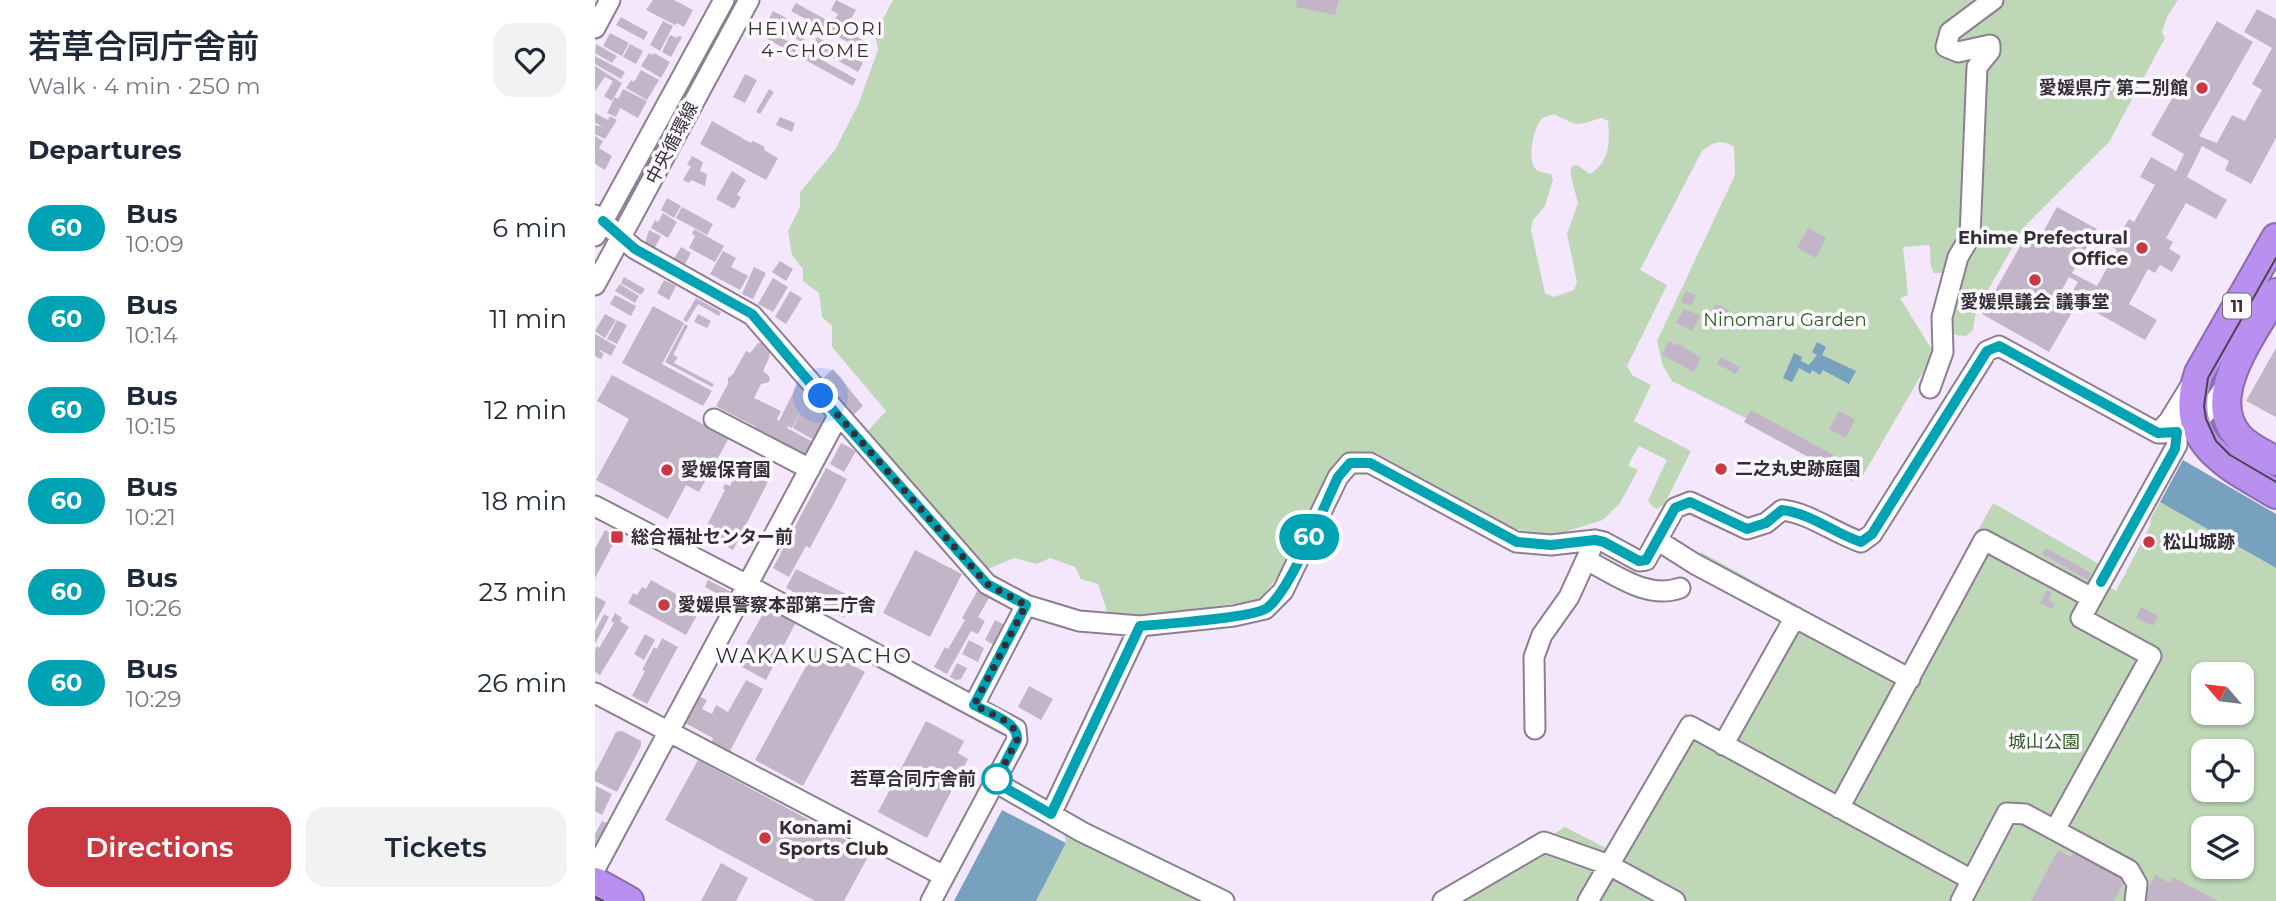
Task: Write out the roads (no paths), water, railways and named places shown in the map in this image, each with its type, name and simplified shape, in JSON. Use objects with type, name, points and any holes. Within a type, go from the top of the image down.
[{"type":"highway","name":"11","points":[[2177,429],[2193,397],[2199,373],[2273,251]]},
{"type":"highway","name":"11","points":[[2240,438],[2230,423],[2225,405],[2230,378],[2276,293]]},
{"type":"highway","points":[[2177,429],[2202,440],[2231,467],[2276,494]]},
{"type":"highway","points":[[2240,438],[2276,461]]},
{"type":"highway","points":[[595,882],[629,901]]},
{"type":"street","points":[[595,28],[610,0]]},
{"type":"street","name":"中央循環線","points":[[598,224],[724,0]]},
{"type":"street","name":"中央循環線","points":[[595,285],[749,0]]},
{"type":"street","points":[[1930,388],[1943,352],[1942,317],[1945,305],[1958,257],[1970,237],[1977,67],[1990,51],[1990,45],[1958,52],[1946,47],[1950,32],[1993,0]]},
{"type":"street","points":[[671,97],[691,107]]},
{"type":"street","points":[[598,224],[635,249],[752,314],[987,584],[1026,605],[1079,621],[1140,626],[1234,616],[1265,609],[1283,592],[1338,477],[1350,463],[1370,463],[1517,542],[1551,545],[1595,540],[1639,561],[1646,560],[1675,508],[1690,502],[1747,529],[1766,523],[1782,510],[1797,512],[1847,538],[1861,542],[1872,534],[1987,351],[1999,346],[2177,429],[2218,428],[2240,438]]},
{"type":"street","points":[[2177,429],[2169,421],[2199,373]]},
{"type":"street","points":[[2056,830],[2151,656],[2081,618],[2175,449],[2177,429],[2214,403],[2230,378]]},
{"type":"street","points":[[595,869],[838,416]]},
{"type":"street","points":[[714,419],[810,469]]},
{"type":"street","points":[[595,506],[1016,729],[1018,738],[931,901]]},
{"type":"street","points":[[1535,729],[1534,657],[1542,635],[1562,610],[1595,540]]},
{"type":"street","points":[[1657,540],[1695,564],[1910,679]]},
{"type":"street","points":[[1839,808],[1984,540],[2096,590]]},
{"type":"street","points":[[1586,560],[1649,592],[1667,592],[1680,588]]},
{"type":"street","points":[[974,705],[1026,605]]},
{"type":"street","points":[[1723,745],[1795,617]]},
{"type":"street","points":[[1051,814],[1140,626]]},
{"type":"street","points":[[595,693],[944,876]]},
{"type":"street","points":[[1588,901],[1691,726],[1972,880]]},
{"type":"street","points":[[995,782],[1082,832],[1224,901]]},
{"type":"street","points":[[1961,901],[2007,813],[2025,814],[2129,870],[2137,884],[2135,901]]},
{"type":"street","points":[[1443,901],[1544,842],[1609,865],[1675,901]]},
{"type":"water","points":[[1817,342],[1826,347],[1822,355],[1856,371],[1849,384],[1823,370],[1820,375],[1812,370],[1810,374],[1799,368],[1792,382],[1783,378],[1794,353],[1809,365],[1817,355],[1812,352]]},
{"type":"water","points":[[2183,460],[2276,514],[2276,568],[2160,502]]},
{"type":"water","points":[[1002,810],[1066,843],[1036,901],[954,901]]},
{"type":"tram line","points":[[2276,258],[2208,378],[2204,406],[2206,419],[2216,441],[2230,455],[2276,482]]},
{"type":"tram line","points":[[595,897],[603,901]]},
{"type":"place","name":"愛媛県庁 第二別館","points":[[2202,88]]},
{"type":"place","name":"Ehime Prefectural Office","points":[[2142,248]]},
{"type":"place","name":"愛媛県議会 議事堂","points":[[2035,280]]},
{"type":"place","name":"二之丸史跡庭園","points":[[1721,469]]},
{"type":"place","name":"愛媛保育園","points":[[667,470]]},
{"type":"place","name":"総合福祉センター前","points":[[617,537]]},
{"type":"place","name":"松山城跡","points":[[2149,542]]},
{"type":"place","name":"愛媛県警察本部第二庁舎","points":[[664,605]]},
{"type":"place","name":"若草合同庁舎前","points":[[997,779]]},
{"type":"place","name":"Konami Sports Club","points":[[765,838]]},
{"type":"district","name":"HEIWADORI 4-CHOME","points":[[816,39]]},
{"type":"district","name":"WAKAKUSACHO","points":[[814,656]]},
{"type":"park label","name":"Ninomaru Garden","points":[[1785,320]]},
{"type":"park label","name":"城山公園","points":[[2044,742]]}]
